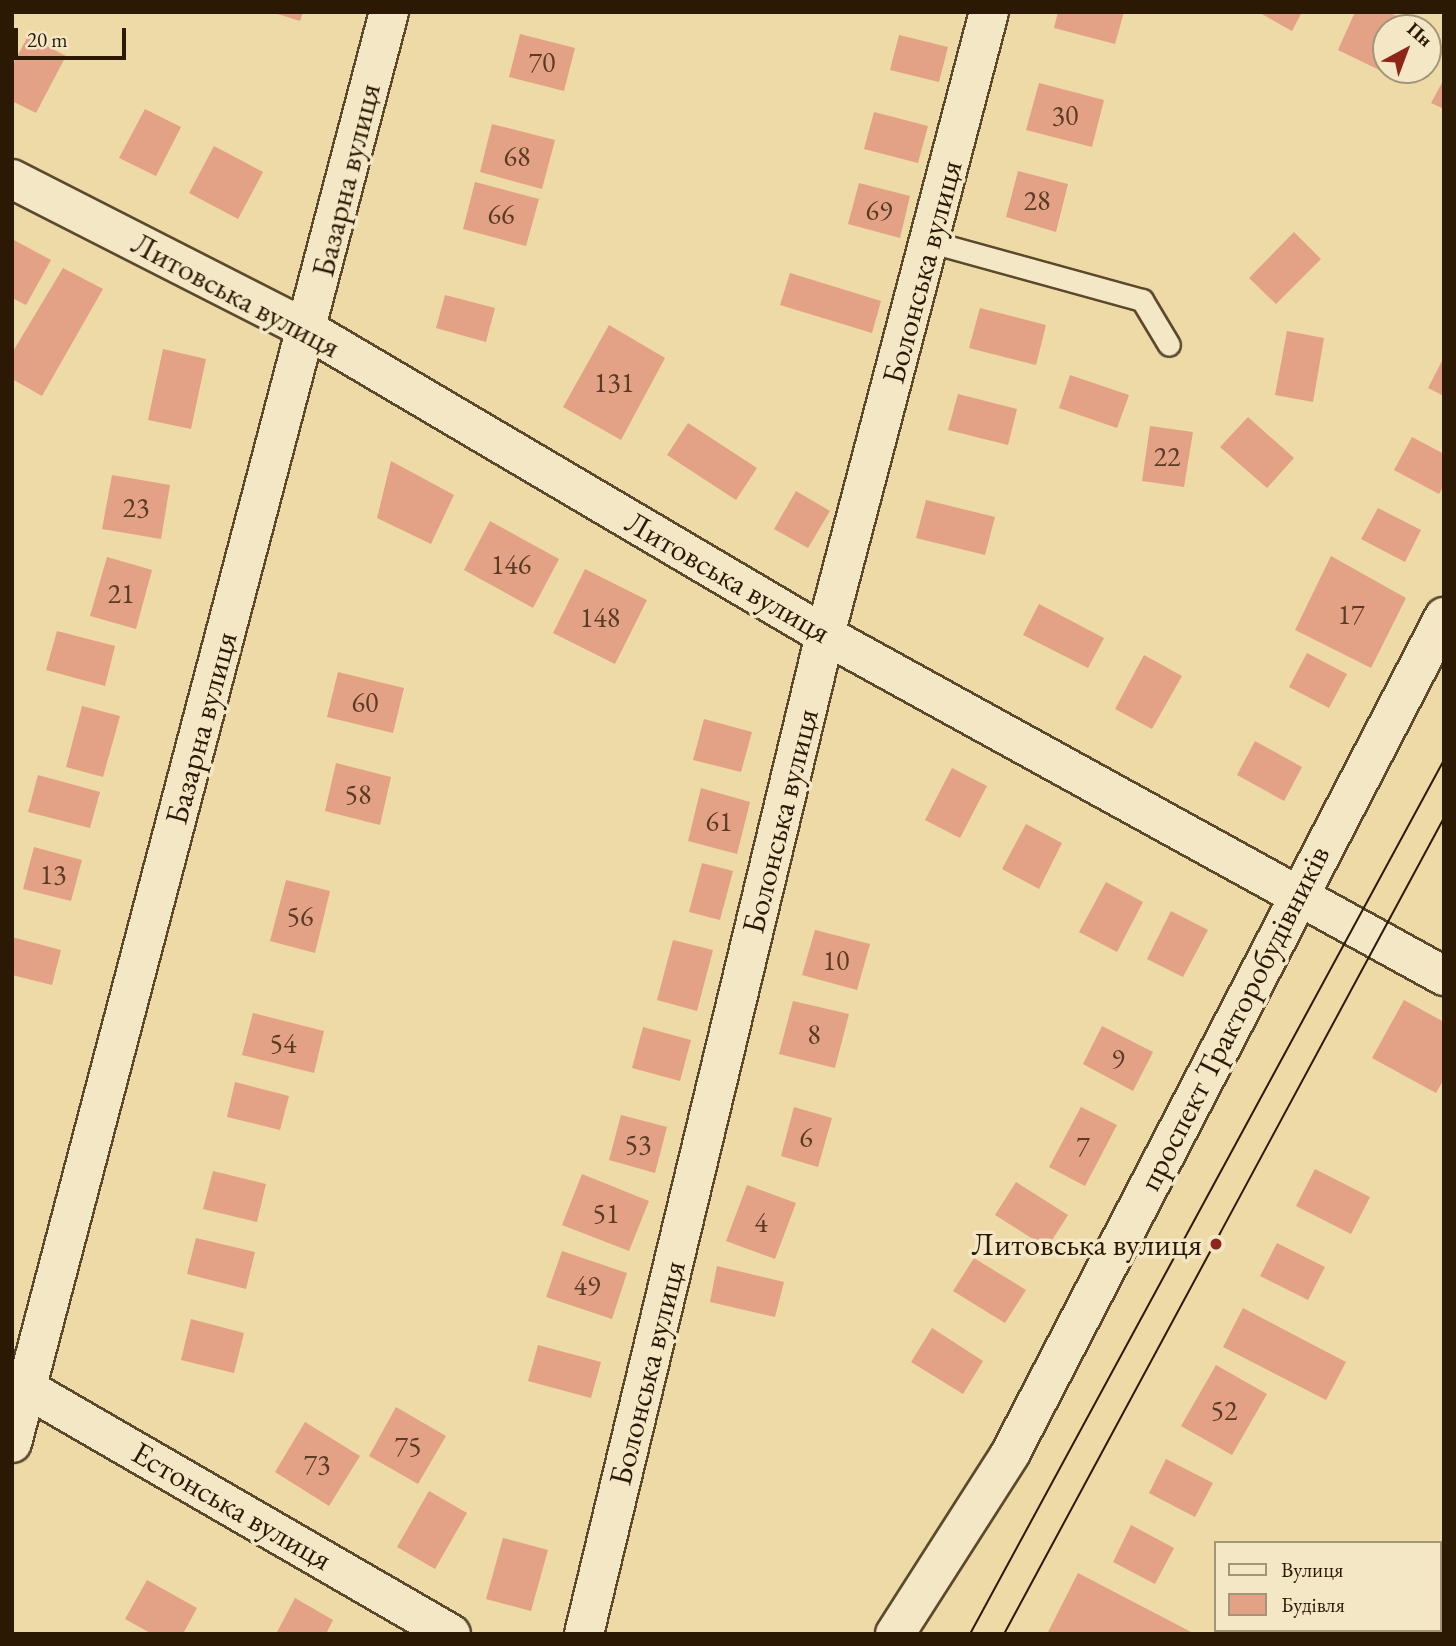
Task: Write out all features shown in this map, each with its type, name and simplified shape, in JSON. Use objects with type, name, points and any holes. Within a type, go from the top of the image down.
[{"type":"street","name":"Базарна вулиця","points":[[12,1443],[18,1383],[308,330],[389,12]]},
{"type":"street","name":"Болонська вулиця","points":[[584,1634],[825,635],[931,242],[989,12]]},
{"type":"street","name":"Литовська вулиця","points":[[12,179],[308,330],[825,635],[1444,976]]},
{"type":"street","name":"проспект Тракторобудівників","points":[[895,1634],[1010,1454],[1296,896],[1444,617]]},
{"type":"street","name":"Естонська вулиця","points":[[18,1383],[451,1634]]},
{"type":"lane","points":[[931,242],[1142,300],[1169,345]]},
{"type":"building","points":[[271,12],[303,12],[300,21]]},
{"type":"building","points":[[1058,12],[1124,12],[1115,44],[1054,28]]},
{"type":"building","points":[[1258,12],[1302,12],[1292,31]]},
{"type":"building","points":[[1355,12],[1392,14],[1372,14],[1372,66],[1338,50]]},
{"type":"building","points":[[520,34],[575,48],[564,91],[509,77]]},
{"type":"building","points":[[899,35],[948,47],[939,82],[890,70]]},
{"type":"building","points":[[28,36],[66,56],[36,113],[12,101],[12,66]]},
{"type":"building","points":[[1444,79],[1444,109],[1431,103]]},
{"type":"building","points":[[1039,83],[1104,100],[1092,147],[1026,130]]},
{"type":"building","points":[[145,109],[181,127],[156,176],[119,158]]},
{"type":"building","points":[[874,112],[928,126],[918,163],[864,149]]},
{"type":"building","points":[[492,124],[555,140],[542,189],[480,172]]},
{"type":"building","points":[[214,146],[263,172],[238,219],[189,193]]},
{"type":"building","points":[[1018,171],[1068,184],[1056,232],[1006,217]]},
{"type":"building","points":[[475,182],[539,199],[526,246],[463,229]]},
{"type":"building","points":[[859,183],[910,196],[900,238],[848,224]]},
{"type":"building","points":[[1294,232],[1321,259],[1276,304],[1249,278]]},
{"type":"building","points":[[12,239],[51,260],[26,305],[12,298]]},
{"type":"building","points":[[63,268],[103,289],[42,396],[12,379],[12,353]]},
{"type":"building","points":[[790,273],[881,301],[872,333],[780,305]]},
{"type":"building","points":[[445,295],[495,308],[486,342],[436,328]]},
{"type":"building","points":[[980,308],[1046,325],[1036,365],[969,348]]},
{"type":"building","points":[[609,325],[665,358],[621,440],[563,407]]},
{"type":"building","points":[[1287,331],[1324,338],[1313,402],[1275,395]]},
{"type":"building","points":[[163,349],[206,359],[191,429],[148,420]]},
{"type":"building","points":[[1444,357],[1444,396],[1428,388]]},
{"type":"building","points":[[1070,375],[1129,395],[1117,428],[1059,408]]},
{"type":"building","points":[[958,394],[1017,409],[1008,445],[948,430]]},
{"type":"building","points":[[1248,417],[1294,458],[1267,488],[1220,447]]},
{"type":"building","points":[[688,423],[757,468],[736,500],[667,455]]},
{"type":"building","points":[[1150,426],[1193,432],[1184,487],[1142,481]]},
{"type":"building","points":[[1412,437],[1444,454],[1444,485],[1439,494],[1394,470]]},
{"type":"building","points":[[391,461],[454,495],[431,544],[377,518]]},
{"type":"building","points":[[112,475],[170,485],[161,539],[102,529]]},
{"type":"building","points":[[796,491],[830,511],[808,548],[774,529]]},
{"type":"building","points":[[926,500],[995,517],[985,555],[916,538]]},
{"type":"building","points":[[1378,508],[1421,530],[1405,562],[1361,539]]},
{"type":"building","points":[[490,521],[559,559],[533,608],[464,570]]},
{"type":"building","points":[[1331,556],[1406,598],[1371,668],[1295,630]]},
{"type":"building","points":[[107,557],[152,570],[136,629],[90,616]]},
{"type":"building","points":[[585,569],[647,600],[615,664],[553,633]]},
{"type":"building","points":[[1039,604],[1104,638],[1088,668],[1023,635]]},
{"type":"building","points":[[57,631],[115,646],[105,686],[46,670]]},
{"type":"building","points":[[1307,653],[1347,674],[1329,708],[1289,687]]},
{"type":"building","points":[[1144,655],[1182,676],[1152,729],[1115,709]]},
{"type":"building","points":[[338,672],[404,688],[393,733],[327,717]]},
{"type":"building","points":[[82,706],[120,716],[103,777],[66,767]]},
{"type":"building","points":[[704,719],[752,732],[741,772],[693,760]]},
{"type":"building","points":[[1255,741],[1302,767],[1284,801],[1237,775]]},
{"type":"building","points":[[336,763],[391,777],[380,825],[325,811]]},
{"type":"building","points":[[952,768],[987,786],[960,838],[925,820]]},
{"type":"building","points":[[38,775],[100,792],[90,828],[28,812]]},
{"type":"building","points":[[701,788],[750,802],[737,854],[688,841]]},
{"type":"building","points":[[1026,824],[1062,843],[1039,889],[1002,869]]},
{"type":"building","points":[[34,847],[82,860],[71,901],[23,889]]},
{"type":"building","points":[[702,863],[733,871],[720,920],[689,912]]},
{"type":"building","points":[[286,880],[330,891],[315,953],[270,941]]},
{"type":"building","points":[[1106,882],[1143,902],[1117,952],[1079,932]]},
{"type":"building","points":[[1171,911],[1208,930],[1183,977],[1147,959]]},
{"type":"building","points":[[815,930],[870,944],[857,990],[802,975]]},
{"type":"building","points":[[12,937],[61,950],[52,985],[12,975]]},
{"type":"building","points":[[673,940],[713,950],[697,1011],[657,1000]]},
{"type":"building","points":[[1404,1000],[1444,1022],[1444,1079],[1436,1093],[1372,1058]]},
{"type":"building","points":[[793,1001],[849,1014],[835,1068],[779,1054]]},
{"type":"building","points":[[253,1013],[324,1031],[314,1073],[242,1055]]},
{"type":"building","points":[[1102,1026],[1153,1052],[1133,1091],[1083,1064]]},
{"type":"building","points":[[643,1027],[691,1040],[680,1081],[632,1068]]},
{"type":"building","points":[[235,1082],[289,1096],[280,1130],[227,1117]]},
{"type":"building","points":[[794,1107],[832,1118],[818,1167],[781,1156]]},
{"type":"building","points":[[1081,1107],[1117,1125],[1085,1186],[1049,1167]]},
{"type":"building","points":[[621,1115],[667,1127],[655,1173],[609,1160]]},
{"type":"building","points":[[1315,1169],[1370,1197],[1351,1234],[1296,1206]]},
{"type":"building","points":[[213,1171],[266,1184],[257,1222],[203,1209]]},
{"type":"building","points":[[582,1174],[649,1201],[629,1251],[562,1225]]},
{"type":"building","points":[[1016,1182],[1068,1215],[1047,1248],[995,1215]]},
{"type":"building","points":[[747,1185],[796,1203],[775,1259],[726,1241]]},
{"type":"building","points":[[196,1238],[255,1252],[246,1289],[187,1274]]},
{"type":"building","points":[[1277,1243],[1325,1267],[1308,1300],[1260,1276]]},
{"type":"building","points":[[562,1251],[627,1273],[612,1319],[546,1297]]},
{"type":"building","points":[[974,1258],[1026,1290],[1005,1323],[953,1291]]},
{"type":"building","points":[[717,1266],[784,1282],[775,1317],[710,1302]]},
{"type":"building","points":[[1243,1308],[1346,1362],[1326,1400],[1223,1347]]},
{"type":"building","points":[[191,1319],[244,1333],[234,1373],[181,1360]]},
{"type":"building","points":[[932,1328],[983,1361],[963,1394],[911,1362]]},
{"type":"building","points":[[538,1345],[601,1362],[591,1398],[528,1381]]},
{"type":"building","points":[[1216,1365],[1267,1394],[1232,1455],[1181,1426]]},
{"type":"building","points":[[396,1407],[446,1436],[418,1484],[369,1456]]},
{"type":"building","points":[[305,1422],[360,1456],[329,1506],[275,1472]]},
{"type":"building","points":[[1166,1459],[1213,1483],[1195,1517],[1149,1493]]},
{"type":"building","points":[[429,1491],[467,1513],[435,1569],[397,1547]]},
{"type":"building","points":[[1131,1525],[1174,1548],[1155,1584],[1113,1562]]},
{"type":"building","points":[[503,1538],[548,1550],[531,1611],[486,1599]]},
{"type":"building","points":[[1078,1573],[1195,1634],[1047,1634]]},
{"type":"building","points":[[147,1580],[197,1608],[183,1634],[152,1634],[125,1619]]},
{"type":"building","points":[[295,1598],[333,1620],[326,1634],[276,1634]]},
{"type":"tram line","points":[[970,1634],[1444,760]]},
{"type":"tram line","points":[[1004,1634],[1444,818]]},
{"type":"place","name":"Литовська вулиця","points":[[1216,1244]]}]
